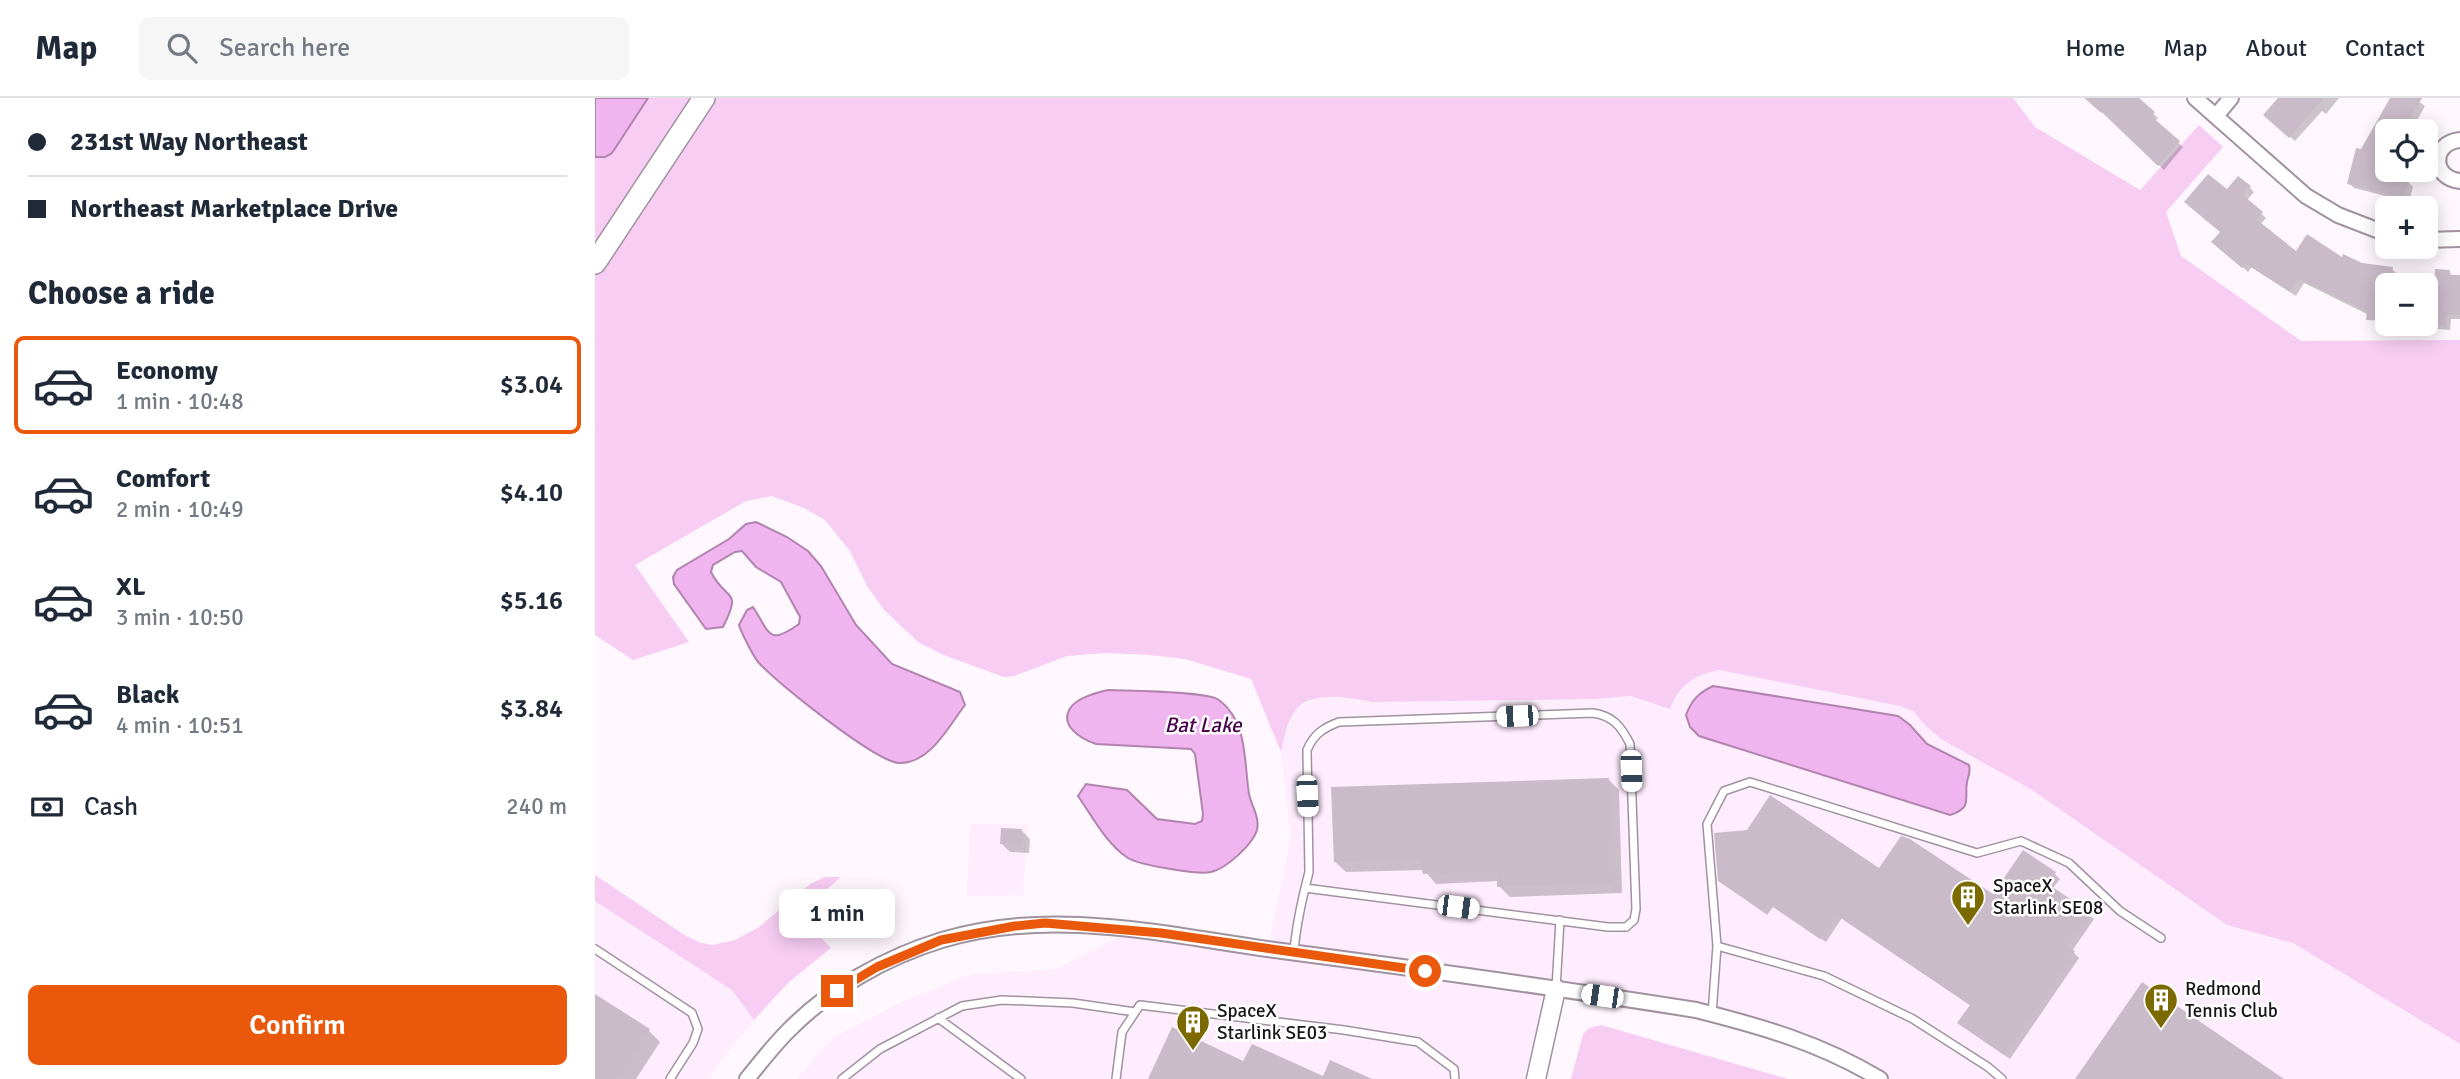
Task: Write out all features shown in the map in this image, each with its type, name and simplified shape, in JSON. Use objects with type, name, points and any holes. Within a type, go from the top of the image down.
[{"type":"main road","points":[[595,262],[704,98]]},
{"type":"street","points":[[2195,98],[2305,196],[2322,207],[2375,231]]},
{"type":"street","points":[[2216,116],[2231,98]]},
{"type":"street","points":[[2460,140],[2447,144],[2438,161],[2443,174],[2460,181]]},
{"type":"street","points":[[2438,240],[2460,239]]},
{"type":"street","points":[[747,1079],[789,1030],[837,991],[877,967],[941,940],[1045,923],[1161,933],[1712,1014],[1780,1032],[1847,1059],[1880,1079]]},
{"type":"street","points":[[1536,1079],[1556,989]]},
{"type":"lane","points":[[1294,953],[1305,888],[1309,872],[1307,750],[1312,739],[1323,729],[1339,722],[1593,713],[1605,715],[1615,721],[1630,744],[1636,909],[1634,920],[1626,927],[1305,888]]},
{"type":"lane","points":[[1712,1014],[1717,946],[1707,824],[1724,791],[1750,782],[1977,853],[2021,841],[2069,863],[2120,911],[2161,938]]},
{"type":"lane","points":[[1556,989],[1560,920]]},
{"type":"lane","points":[[1717,946],[1823,976],[1913,1019],[1988,1067],[2002,1079]]},
{"type":"lane","points":[[595,949],[692,1013],[698,1029],[693,1043],[670,1079]]},
{"type":"lane","points":[[842,1079],[880,1049],[962,1006],[1002,1000],[1073,1003],[1135,1012]]},
{"type":"lane","points":[[1116,1079],[1122,1032],[1140,1005],[1344,1030],[1418,1042],[1454,1069],[1455,1079]]},
{"type":"lane","points":[[938,1018],[1021,1079]]},
{"type":"shaded area","points":[[595,98],[2013,98],[2035,127],[2140,190],[2199,125],[2223,147],[2166,212],[2181,256],[2301,341],[2460,340],[2460,1044],[2293,943],[2227,925],[2032,790],[1941,739],[1913,711],[1900,706],[1719,670],[1689,682],[1678,693],[1670,709],[1631,696],[1594,699],[1372,702],[1329,697],[1308,701],[1293,714],[1285,732],[1281,752],[1251,679],[1185,659],[1106,653],[1067,656],[1014,676],[1004,677],[946,656],[918,642],[884,610],[867,586],[850,551],[825,520],[804,508],[772,496],[746,501],[635,565],[689,642],[633,660],[595,635]]},
{"type":"shaded area","points":[[1719,670],[1900,706],[1913,711],[1941,739],[2032,790],[2227,925],[2293,943],[2460,1044],[2460,1079],[1880,1079],[1780,1032],[1556,989],[1536,1079],[798,1079],[831,1039],[897,1004],[972,974],[1057,969],[1132,930],[1268,949],[1291,837],[1281,752],[1294,711],[1317,698],[1347,698],[1372,702],[1594,699],[1631,696],[1669,708],[1675,694],[1688,682],[1703,673]]},
{"type":"shaded area","points":[[970,824],[1027,825],[1023,895],[967,896]]},
{"type":"shaded area","points":[[595,875],[686,936],[713,945],[735,940],[759,927],[810,884],[825,877],[841,877],[798,914],[831,948],[788,983],[754,1020],[732,990],[595,901]]},
{"type":"shaded area","points":[[595,901],[732,990],[754,1020],[709,1079],[595,1079]]},
{"type":"shaded area","points":[[1601,1025],[1788,1079],[1571,1079],[1583,1034],[1589,1028]]},
{"type":"water","points":[[595,98],[648,98],[612,153],[605,157],[595,157]]},
{"type":"water","points":[[756,522],[808,551],[821,566],[856,625],[892,664],[960,692],[965,705],[929,751],[910,762],[899,763],[887,759],[849,736],[805,703],[759,663],[739,625],[747,610],[753,607],[770,634],[775,635],[781,635],[799,624],[800,617],[781,582],[756,567],[742,551],[735,552],[713,565],[711,572],[730,596],[732,606],[723,627],[706,629],[674,584],[673,577],[677,570],[729,539],[746,524]]},
{"type":"water","points":[[1713,686],[1898,716],[1927,744],[1969,765],[1965,806],[1950,815],[1699,736],[1690,727],[1686,715],[1697,697]]},
{"type":"water","name":"Bat Lake","points":[[1108,690],[1211,697],[1219,700],[1235,719],[1243,743],[1249,794],[1258,825],[1250,842],[1224,866],[1211,872],[1195,872],[1134,861],[1113,846],[1094,821],[1078,796],[1086,784],[1127,790],[1157,819],[1195,824],[1202,821],[1203,814],[1195,754],[1191,749],[1096,744],[1084,739],[1069,725],[1068,714],[1074,704],[1083,698]]},
{"type":"building","points":[[2087,98],[2139,98],[2155,112],[2151,116],[2180,141],[2158,166]]},
{"type":"building","points":[[2278,98],[2324,98],[2289,138],[2263,115]]},
{"type":"building","points":[[2390,98],[2422,98],[2410,119],[2378,119]]},
{"type":"building","points":[[2375,124],[2375,182],[2408,182],[2405,196],[2347,184],[2356,148],[2361,149]]},
{"type":"building","points":[[2208,174],[2227,189],[2238,176],[2251,186],[2243,195],[2263,212],[2256,219],[2296,251],[2307,234],[2342,257],[2343,254],[2362,263],[2393,267],[2392,273],[2375,273],[2375,320],[2366,320],[2367,312],[2299,279],[2290,292],[2246,264],[2242,268],[2211,242],[2220,232],[2184,202]]},
{"type":"building","points":[[2435,269],[2450,270],[2450,275],[2460,275],[2460,315],[2447,315],[2446,326],[2438,325],[2438,273],[2435,273]]},
{"type":"building","points":[[1609,778],[1612,883],[1497,887],[1497,871],[1423,874],[1419,859],[1334,862],[1331,787]]},
{"type":"building","name":"SpaceX Starlink SE08","points":[[1770,795],[1879,868],[1901,836],[1910,839],[1993,894],[2023,850],[2056,872],[2048,884],[2091,913],[2067,946],[2075,951],[2004,1055],[1957,1023],[1970,1005],[1836,915],[1820,939],[1767,903],[1762,911],[1718,881],[1714,833],[1747,830]]},
{"type":"building","points":[[1001,828],[1022,829],[1021,846],[1000,844]]},
{"type":"building","name":"Redmond Tennis Club","points":[[2142,982],[2284,1079],[2075,1079]]},
{"type":"building","points":[[595,994],[650,1029],[618,1079],[595,1079]]},
{"type":"building","name":"SpaceX Starlink SE03","points":[[1172,1027],[1243,1061],[1252,1044],[1323,1076],[1330,1060],[1372,1079],[1148,1079]]},
{"type":"place","name":"SpaceX Starlink SE08","points":[[1968,927]]},
{"type":"place","name":"Redmond Tennis Club","points":[[2161,1030]]},
{"type":"place","name":"SpaceX Starlink SE03","points":[[1193,1052]]},
{"type":"route","points":[[837,991],[877,967],[941,940],[1045,923],[1161,933],[1425,971]]}]
